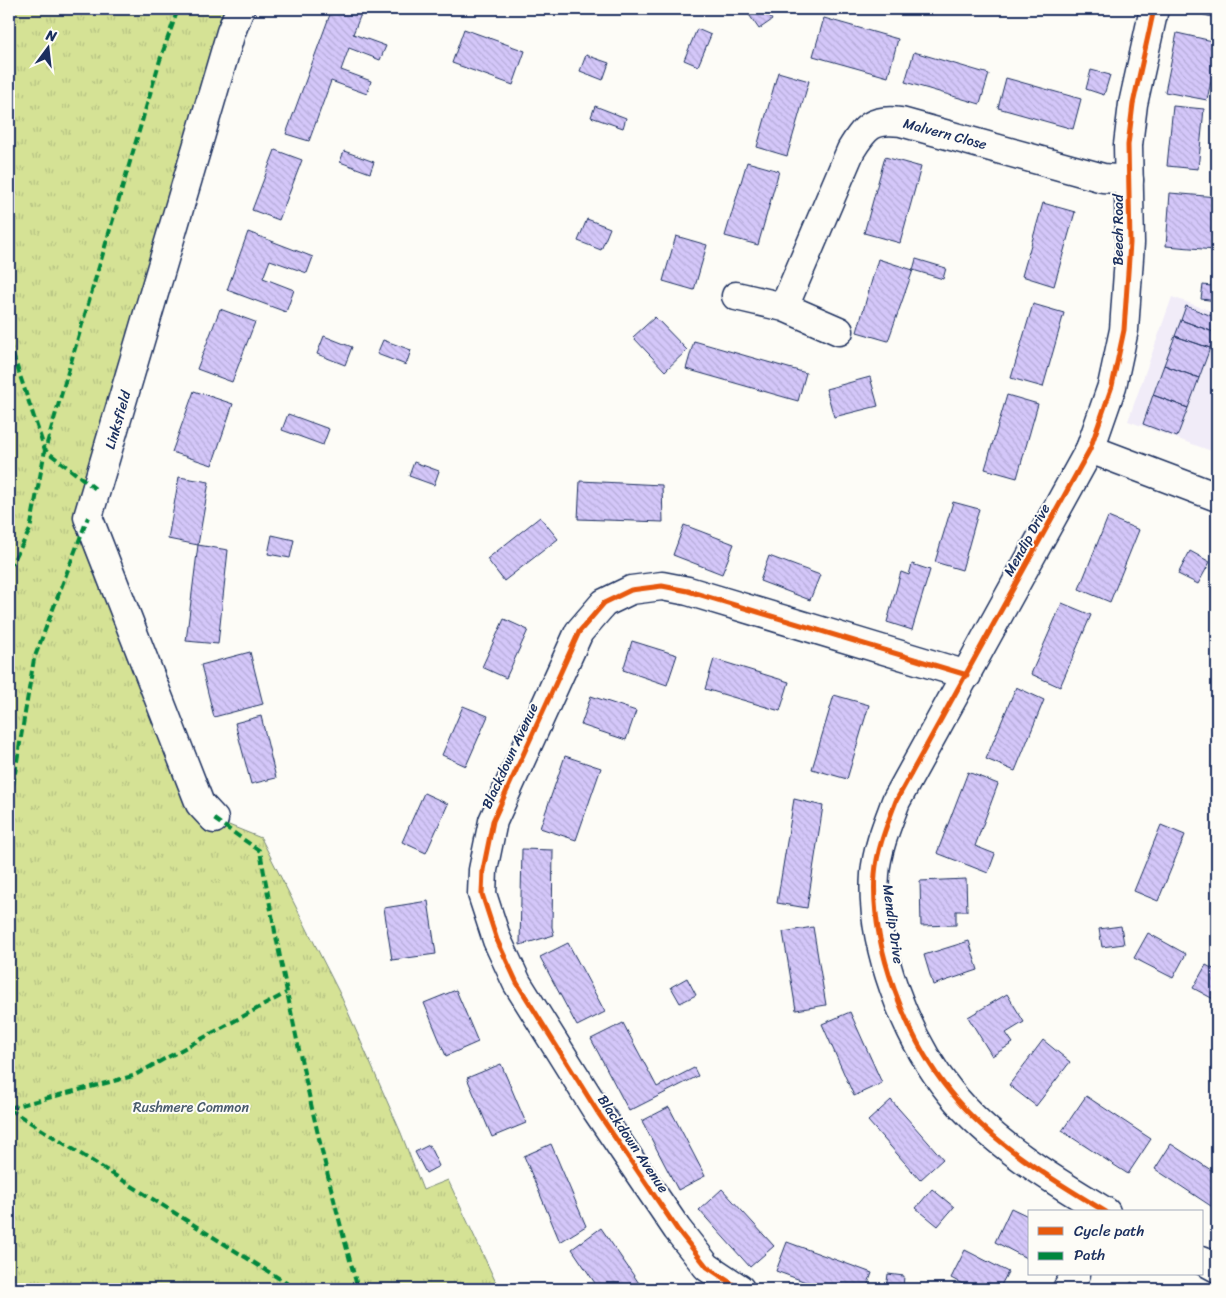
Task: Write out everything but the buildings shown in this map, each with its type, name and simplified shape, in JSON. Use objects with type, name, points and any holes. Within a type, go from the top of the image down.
[{"type":"street","name":"Linksfield","points":[[214,819],[200,804],[88,517],[228,42],[240,9]]},
{"type":"street","name":"Beech Road","points":[[1090,449],[1112,386],[1124,330],[1130,243],[1128,145],[1132,104],[1154,9]]},
{"type":"street","name":"Malvern Close","points":[[784,308],[851,150],[862,132],[873,123],[888,120],[901,122],[1103,178],[1129,180]]},
{"type":"street","points":[[736,296],[784,308],[839,331]]},
{"type":"street","points":[[1090,449],[1217,497]]},
{"type":"street","name":"Mendip Drive","points":[[1090,449],[896,801],[885,828],[878,854],[875,881],[886,966],[912,1030],[937,1074],[951,1093],[984,1128],[1070,1190],[1103,1210]]},
{"type":"street","name":"Blackdown Avenue","points":[[740,1289],[707,1267],[677,1229],[597,1111],[517,983],[497,940],[482,894],[483,870],[493,820],[580,632],[604,604],[631,590],[662,586],[688,591],[967,675]]},
{"type":"street","points":[[1204,1261],[1217,1268]]},
{"type":"street","points":[[1067,1289],[1075,1276]]},
{"type":"shaded area","points":[[1172,297],[1217,313],[1217,453],[1128,421]]},
{"type":"green space","name":"Rushmere Common","points":[[9,9],[240,9],[88,517],[214,819],[261,838],[340,994],[401,1133],[423,1190],[448,1180],[499,1289],[9,1289]]},
{"type":"marked path","points":[[9,569],[30,530],[45,450],[160,60],[178,9]]},
{"type":"marked path","points":[[9,343],[45,450],[97,490]]},
{"type":"marked path","points":[[9,809],[34,659],[88,517]]},
{"type":"marked path","points":[[214,819],[260,851],[281,962],[316,1126],[358,1289]]},
{"type":"marked path","points":[[9,1108],[133,1076],[286,993]]},
{"type":"marked path","points":[[9,1109],[296,1289]]},
{"type":"cycle path","points":[[1103,1210],[1043,1173],[1002,1143],[966,1110],[934,1070],[906,1018],[885,960],[878,930],[875,874],[880,846],[896,801],[1090,449],[1112,386],[1124,330],[1130,243],[1128,145],[1133,104],[1154,9]]},
{"type":"cycle path","points":[[740,1289],[707,1267],[677,1229],[597,1111],[517,983],[497,940],[482,894],[483,870],[493,821],[579,632],[604,603],[631,590],[662,586],[688,591],[967,675]]}]
